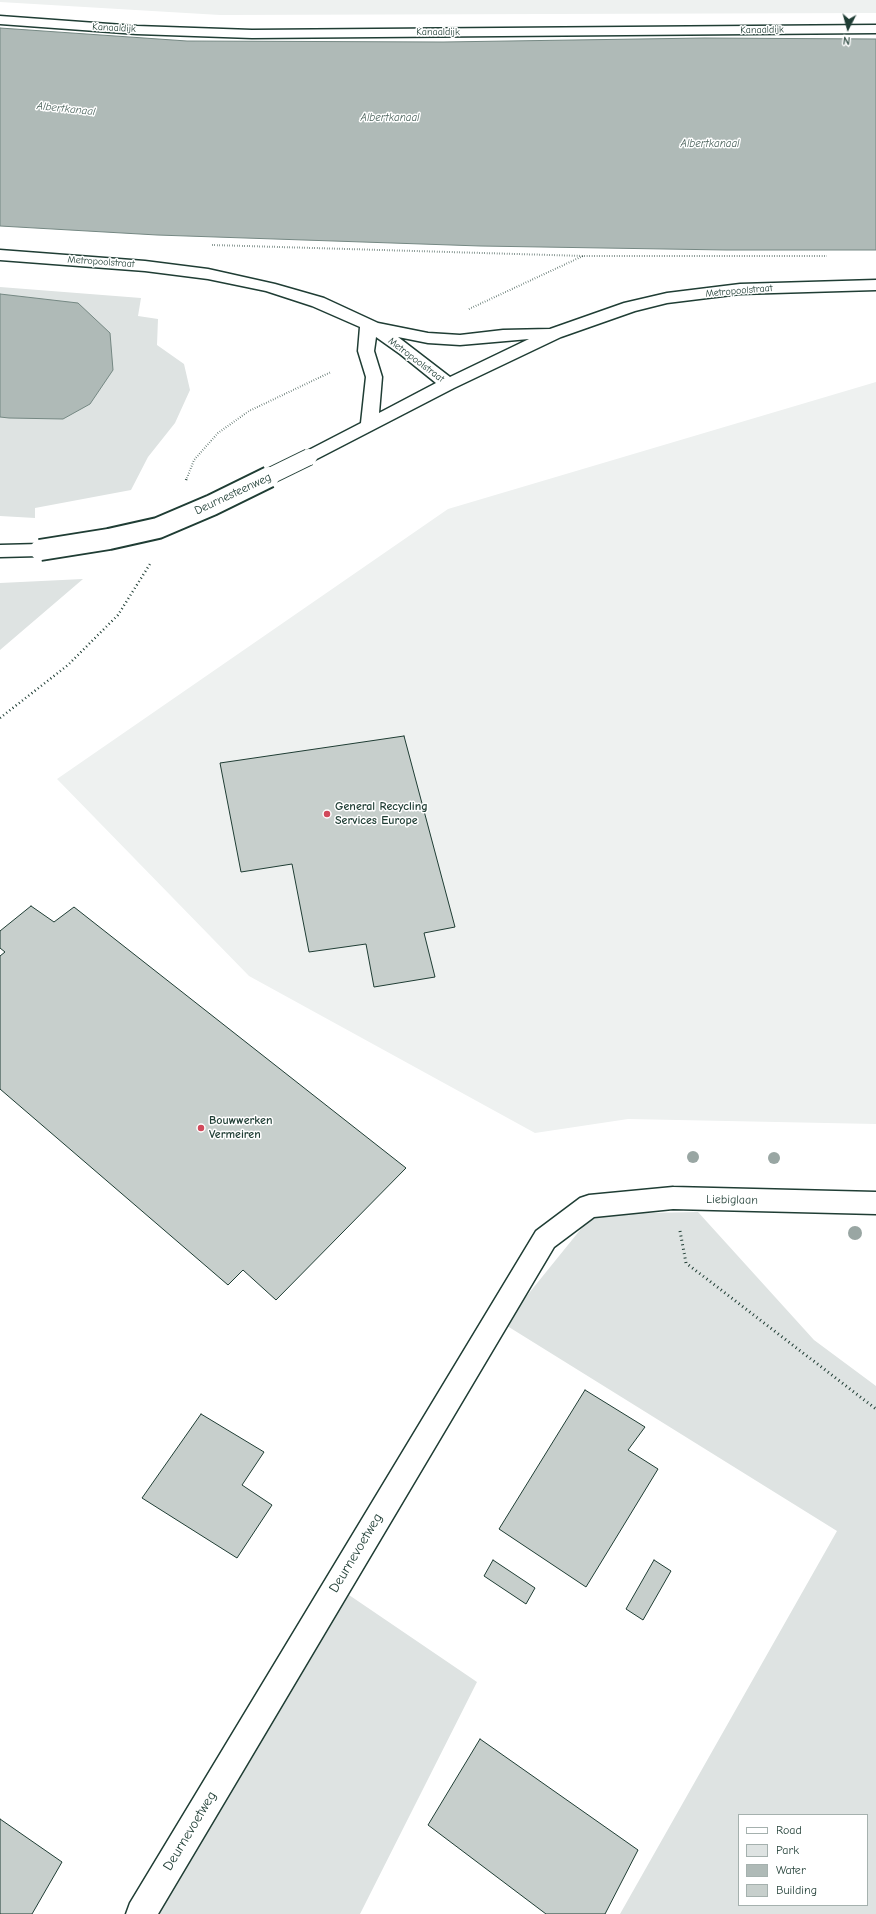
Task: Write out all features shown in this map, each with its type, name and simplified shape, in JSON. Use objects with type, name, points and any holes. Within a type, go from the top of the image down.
[{"type":"street","name":"Kanaaldijk","points":[[0,20],[129,29],[252,34],[876,29]]},
{"type":"street","name":"Metropoolstraat","points":[[0,255],[145,266],[208,274],[269,287],[318,302],[370,326],[406,350],[448,384],[555,333],[630,307],[667,298],[740,289],[876,285]]},
{"type":"street","points":[[369,425],[374,377],[366,351],[370,326],[428,338],[460,340],[503,335],[555,333]]},
{"type":"street","name":"Deurnesteenweg","points":[[0,551],[40,550],[109,539],[158,528],[212,505],[309,457],[448,384]]},
{"type":"street","name":"Liebiglaan","points":[[588,1206],[674,1198],[876,1203]]},
{"type":"street","name":"Deurnevoetweg","points":[[141,1914],[545,1239],[588,1206]]},
{"type":"path","points":[[207,244],[584,256],[829,256]]},
{"type":"path","points":[[466,311],[584,256]]},
{"type":"path","points":[[674,1198],[686,1263],[876,1409]]},
{"type":"shaded area","points":[[0,0],[876,0],[876,13],[220,15],[0,2]]},
{"type":"shaded area","points":[[876,382],[876,1124],[628,1119],[535,1133],[249,976],[57,779],[448,509]]},
{"type":"green space","points":[[0,287],[141,298],[138,316],[158,319],[157,345],[184,364],[190,390],[175,423],[148,457],[131,490],[35,508],[35,518],[0,516]]},
{"type":"green space","points":[[83,579],[0,650],[0,583]]},
{"type":"green space","points":[[698,1212],[814,1340],[876,1386],[876,1914],[620,1914],[837,1531],[504,1324],[593,1214]]},
{"type":"green space","points":[[349,1595],[477,1682],[360,1914],[142,1914]]},
{"type":"water","name":"Albertkanaal","points":[[0,28],[187,41],[443,42],[704,38],[876,39],[876,250],[726,250],[480,246],[157,235],[0,226]]},
{"type":"water","points":[[0,294],[78,303],[110,333],[113,370],[90,404],[63,419],[0,417]]},
{"type":"building","name":"General Recycling Services Europe","points":[[404,736],[455,927],[424,933],[435,977],[374,987],[366,944],[309,952],[292,864],[241,872],[220,763]]},
{"type":"building","name":"Bouwwerken Vermeiren","points":[[31,906],[54,922],[74,907],[406,1168],[276,1300],[243,1270],[228,1285],[0,1089],[0,956],[5,952],[0,948],[0,931]]},
{"type":"building","points":[[585,1390],[645,1427],[628,1450],[658,1469],[586,1587],[499,1529]]},
{"type":"building","points":[[201,1414],[264,1452],[242,1485],[272,1505],[237,1558],[142,1498]]},
{"type":"building","points":[[493,1560],[535,1588],[526,1604],[484,1576]]},
{"type":"building","points":[[654,1560],[671,1571],[643,1620],[626,1609]]},
{"type":"building","points":[[480,1739],[638,1850],[605,1914],[546,1914],[428,1825]]},
{"type":"building","points":[[0,1819],[62,1862],[32,1914],[0,1914]]},
{"type":"place","name":"General Recycling Services Europe","points":[[327,814]]},
{"type":"place","name":"Bouwwerken Vermeiren","points":[[201,1128]]}]
